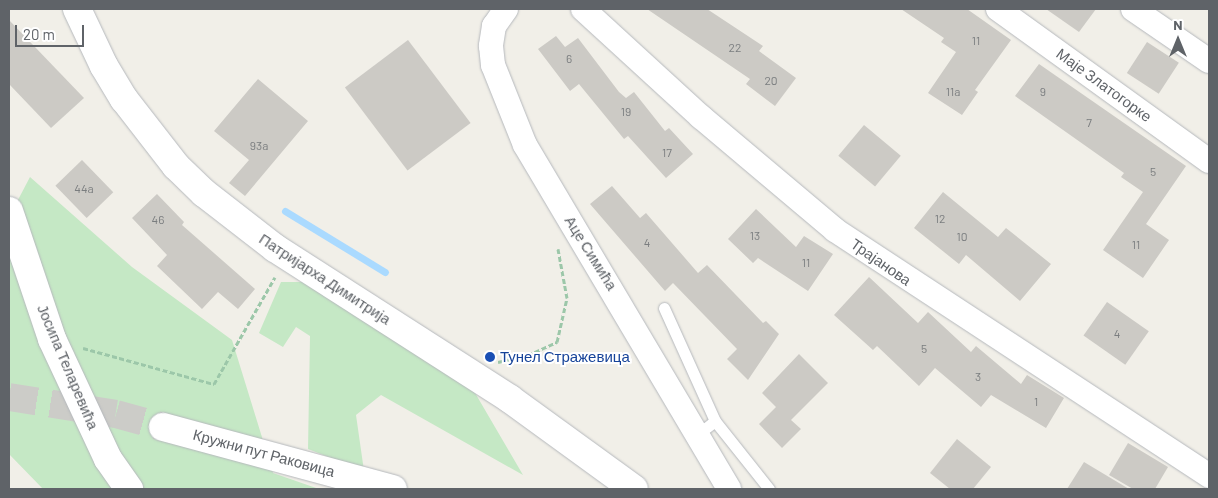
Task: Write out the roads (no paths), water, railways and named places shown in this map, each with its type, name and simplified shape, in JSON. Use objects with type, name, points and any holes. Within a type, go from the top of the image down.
[{"type":"main road","name":"Патријарха Димитрија","points":[[77,9],[109,74],[176,166],[237,220],[288,257],[510,399],[630,488]]},
{"type":"main road","name":"Јосипа Теларевића","points":[[9,211],[58,352],[108,459],[129,489]]},
{"type":"main road","name":"Кружни пут Раковица","points":[[163,427],[393,489]]},
{"type":"street","name":"Аце Симића","points":[[506,9],[494,26],[491,46],[493,65],[525,145],[707,427],[730,489]]},
{"type":"street","name":"Трајанова","points":[[583,9],[701,117],[835,230],[1209,476]]},
{"type":"street","name":"Маје Златогорке","points":[[998,9],[1209,161]]},
{"type":"street","points":[[1133,9],[1209,61]]},
{"type":"lane","points":[[664,308],[707,427],[769,489]]},
{"type":"waterway","points":[[285,211],[385,272]]},
{"type":"tunnel","points":[[9,397],[116,414],[163,427]]},
{"type":"place","name":"Тунел Стражевица","points":[[490,357]]}]
